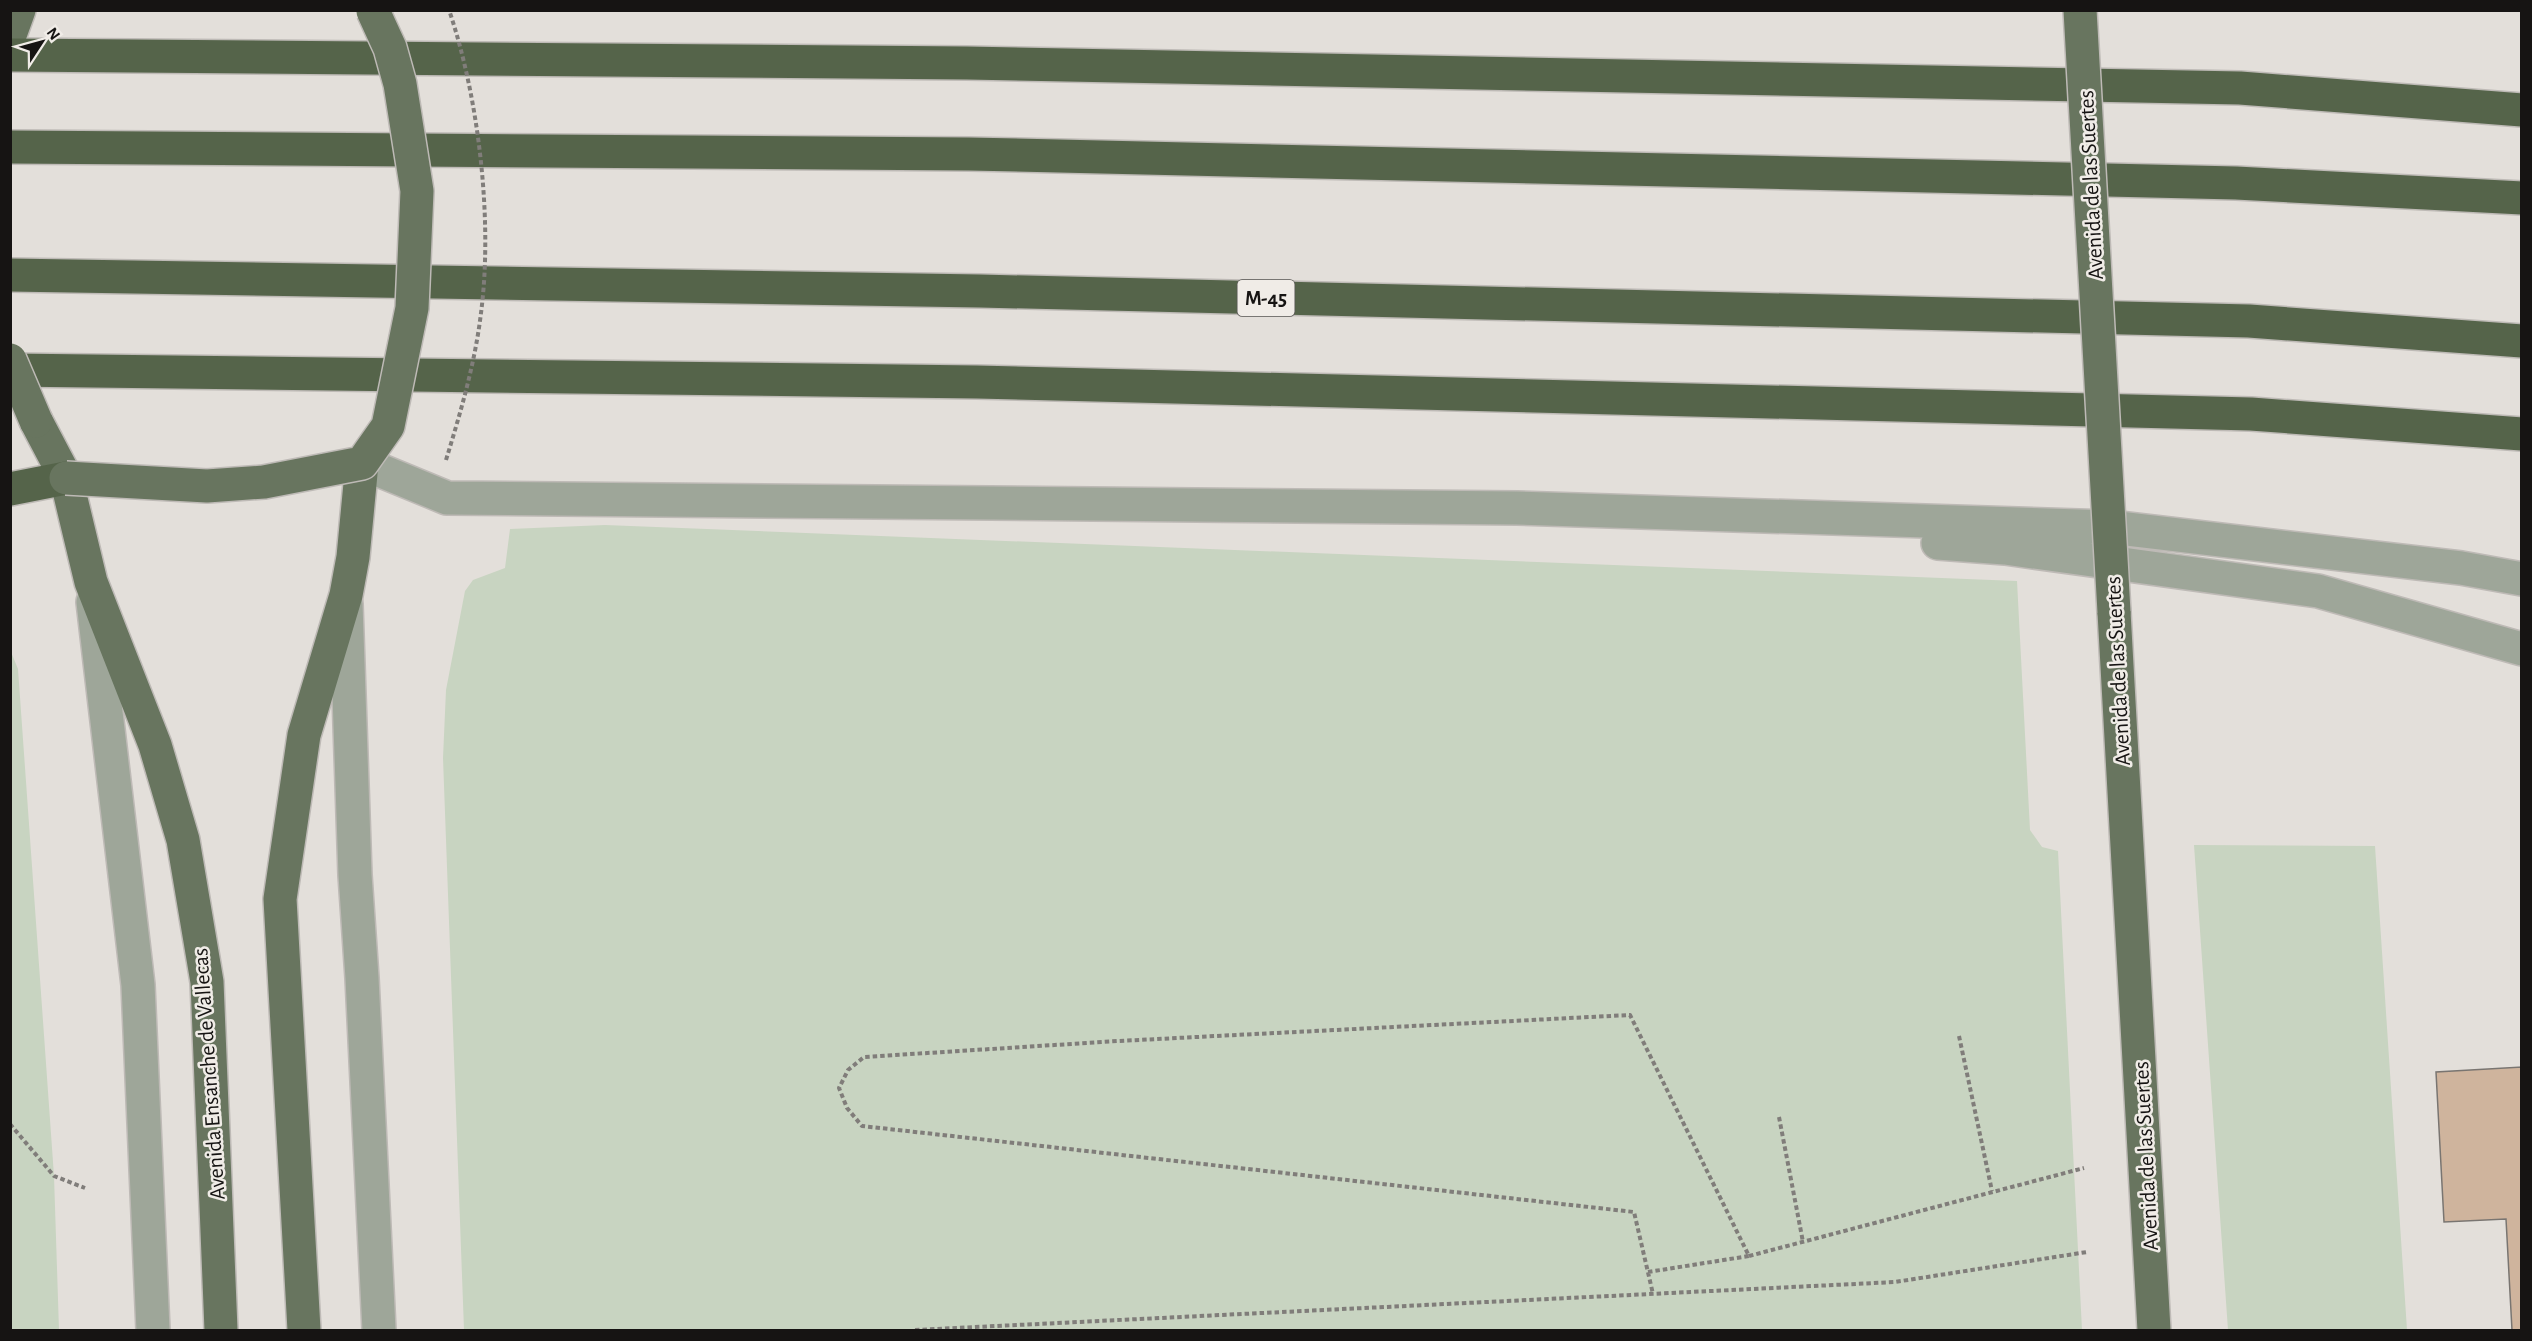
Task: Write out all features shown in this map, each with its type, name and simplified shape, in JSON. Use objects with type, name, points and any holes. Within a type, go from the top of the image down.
[{"type":"highway","points":[[10,55],[979,63],[2241,88],[2522,110]]},
{"type":"highway","points":[[10,147],[993,155],[2236,183],[2522,198]]},
{"type":"highway","name":"M-45","points":[[10,275],[980,291],[2249,321],[2522,341]]},
{"type":"highway","points":[[10,370],[977,382],[2251,414],[2522,434]]},
{"type":"highway","points":[[10,489],[66,478]]},
{"type":"main road","points":[[10,35],[19,10]]},
{"type":"main road","points":[[303,1330],[280,899],[304,735],[345,595],[353,557],[362,463],[388,426],[412,308],[417,191],[400,84],[390,48],[373,10]]},
{"type":"main road","name":"Avenida de las Suertes","points":[[2080,10],[2154,1330]]},
{"type":"main road","name":"Avenida Ensanche de Vallecas","points":[[10,360],[36,422],[66,478],[91,582],[155,745],[183,840],[207,982],[221,1330]]},
{"type":"main road","points":[[66,478],[207,486],[264,482],[362,463]]},
{"type":"street","points":[[362,463],[447,498],[1517,508],[2110,527],[2461,568],[2522,579]]},
{"type":"street","points":[[1517,508],[2005,548],[2306,589],[2522,649]]},
{"type":"street","name":"Avenida Ensanche de Vallecas","points":[[91,582],[138,985],[153,1330]]},
{"type":"street","points":[[345,595],[355,875],[379,1330]]},
{"type":"path","points":[[446,460],[467,393],[481,312],[484,242],[481,171],[471,98],[449,10]]},
{"type":"path","points":[[1653,1294],[1634,1212],[862,1126],[847,1108],[839,1088],[848,1071],[864,1057],[1118,1041],[1630,1015],[1749,1256]]},
{"type":"path","points":[[1959,1036],[1992,1191]]},
{"type":"path","points":[[1779,1117],[1803,1242]]},
{"type":"path","points":[[10,1124],[54,1176],[84,1188]]},
{"type":"path","points":[[1648,1272],[1749,1256],[2084,1168]]},
{"type":"path","points":[[915,1330],[1895,1282],[2087,1252]]},
{"type":"green space","points":[[605,525],[2017,581],[2030,830],[2042,847],[2058,851],[2082,1330],[464,1330],[443,758],[446,690],[465,591],[473,580],[505,568],[510,529]]},
{"type":"green space","points":[[11,652],[18,669],[54,1176],[59,1330],[11,1330]]},
{"type":"green space","points":[[2194,845],[2375,846],[2407,1330],[2228,1330]]},
{"type":"building","points":[[2522,1067],[2522,1330],[2512,1330],[2506,1219],[2444,1222],[2436,1072]]}]
